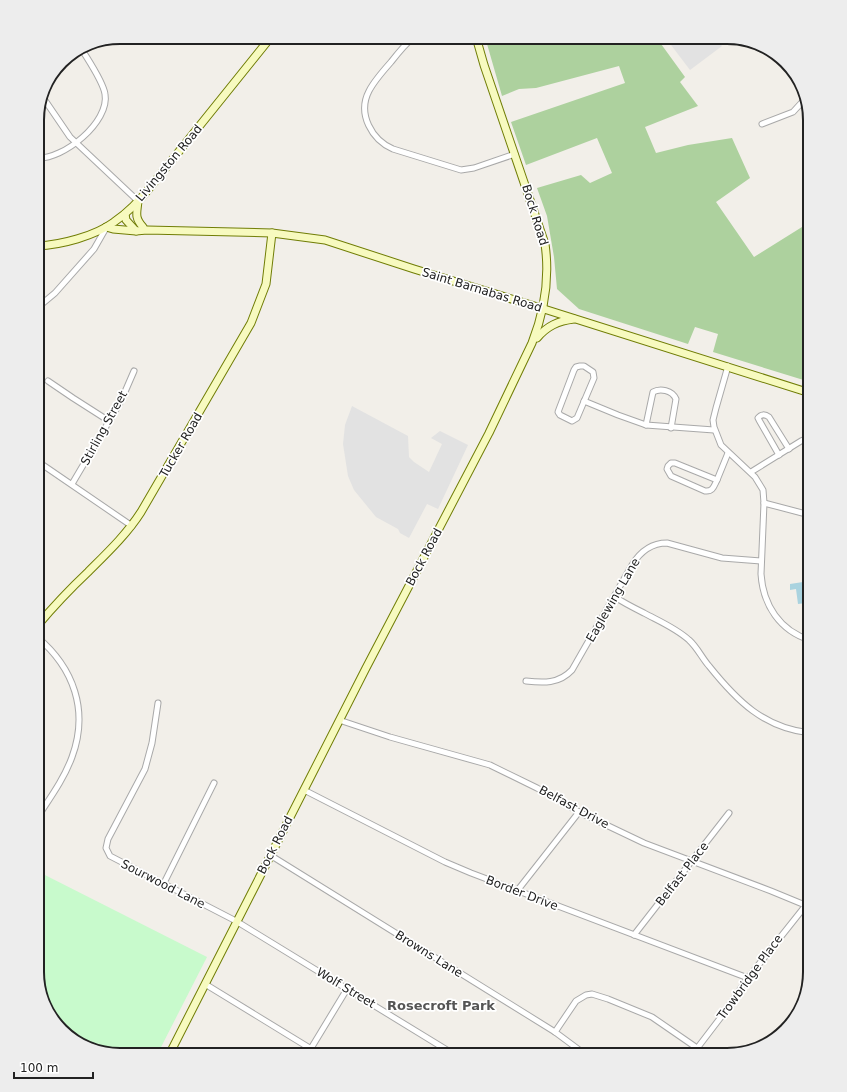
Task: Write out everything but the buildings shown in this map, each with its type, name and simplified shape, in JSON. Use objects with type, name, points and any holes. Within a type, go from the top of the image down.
[{"type":"main road","name":"Livingston Road","points":[[44,245],[70,240],[106,227],[125,214],[138,201],[265,44]]},
{"type":"main road","name":"Bock Road","points":[[173,1048],[236,921],[486,439],[532,343],[544,309],[548,274],[545,244],[478,44]]},
{"type":"main road","points":[[138,201],[136,216],[142,230]]},
{"type":"main road","points":[[125,214],[126,220],[132,227],[142,230]]},
{"type":"main road","name":"Saint Barnabas Road","points":[[106,227],[113,229],[272,233],[324,240],[803,391]]},
{"type":"main road","name":"Tucker Road","points":[[44,618],[132,526],[250,327],[266,284],[272,233]]},
{"type":"main road","points":[[532,343],[543,331],[555,323],[565,320],[578,319]]},
{"type":"street","points":[[407,44],[387,67],[367,95],[365,103],[366,118],[376,137],[393,150],[461,170],[474,168],[515,154]]},
{"type":"street","points":[[44,158],[51,157],[65,150],[76,142],[104,112],[106,104],[102,85],[84,53]]},
{"type":"street","points":[[46,103],[67,133],[138,201]]},
{"type":"street","points":[[762,124],[793,112],[801,103]]},
{"type":"street","points":[[44,302],[55,293],[95,247],[106,227]]},
{"type":"street","points":[[580,366],[587,367],[595,375],[584,400],[575,420],[569,420],[560,415],[558,412],[574,370],[576,367],[580,366]]},
{"type":"street","points":[[728,366],[714,414],[714,430],[719,441],[728,453],[751,472],[762,487],[764,503],[762,584],[764,595],[775,617],[786,628],[803,637]]},
{"type":"street","name":"Stirling Street","points":[[72,484],[123,397],[134,371]]},
{"type":"street","points":[[48,381],[109,420]]},
{"type":"street","points":[[646,425],[653,392],[658,390],[671,393],[676,399],[671,428]]},
{"type":"street","points":[[584,400],[646,425],[714,430]]},
{"type":"street","points":[[779,455],[758,418],[763,414],[769,417],[789,449]]},
{"type":"street","points":[[751,472],[803,439]]},
{"type":"street","points":[[717,480],[675,463],[668,466],[667,469],[671,476],[705,491],[709,491],[712,490],[717,480],[728,453]]},
{"type":"street","points":[[44,466],[132,526]]},
{"type":"street","points":[[764,503],[803,513]]},
{"type":"street","name":"Eaglewing Lane","points":[[526,681],[549,682],[557,680],[570,673],[581,657],[637,557],[647,548],[660,543],[672,544],[722,558],[762,561]]},
{"type":"street","points":[[614,597],[672,628],[689,640],[728,689],[742,703],[757,714],[783,727],[803,732]]},
{"type":"street","points":[[44,643],[60,661],[72,681],[79,704],[79,730],[72,757],[56,788],[44,807]]},
{"type":"street","name":"Sourwood Lane","points":[[158,703],[152,743],[147,763],[111,832],[106,848],[112,859],[164,883],[236,921]]},
{"type":"street","name":"Belfast Drive","points":[[340,720],[390,737],[490,765],[537,788],[579,812],[644,843],[771,890],[803,904]]},
{"type":"street","points":[[164,883],[214,783]]},
{"type":"street","name":"Border Drive","points":[[304,790],[445,862],[517,891],[748,978]]},
{"type":"street","points":[[517,891],[579,812]]},
{"type":"street","name":"Belfast Place","points":[[634,935],[729,813]]},
{"type":"street","name":"Browns Lane","points":[[270,856],[555,1032],[577,1048]]},
{"type":"street","name":"Trowbridge Place","points":[[697,1048],[748,978],[803,908]]},
{"type":"street","name":"Wolf Street","points":[[236,921],[444,1048]]},
{"type":"street","points":[[205,984],[309,1048]]},
{"type":"street","points":[[312,1048],[347,989]]},
{"type":"street","points":[[555,1032],[576,1001],[586,995],[592,994],[652,1017],[697,1048]]},
{"type":"green space","points":[[487,44],[661,44],[685,77],[680,82],[698,106],[645,127],[656,153],[688,145],[732,138],[750,178],[716,202],[754,257],[803,226],[803,380],[713,352],[718,334],[695,327],[688,344],[579,309],[557,289],[554,257],[547,216],[537,188],[581,175],[590,183],[612,173],[597,138],[526,165],[511,122],[625,83],[619,66],[536,88],[519,89],[502,96]]},
{"type":"green space","points":[[44,875],[207,957],[161,1048],[110,1047],[82,1038],[70,1029],[57,1014],[52,1006],[45,987]]},
{"type":"shaded area","points":[[670,44],[721,44],[722,46],[690,70]]},
{"type":"shaded area","points":[[352,406],[408,436],[409,457],[429,472],[442,444],[431,438],[440,431],[468,445],[438,509],[427,504],[409,538],[400,533],[398,529],[376,517],[354,490],[348,476],[343,444],[345,425]]},
{"type":"water","points":[[803,582],[803,603],[798,604],[796,589],[790,590],[790,584]]},
{"type":"district","name":"Rosecroft Park","points":[[441,1005]]}]
